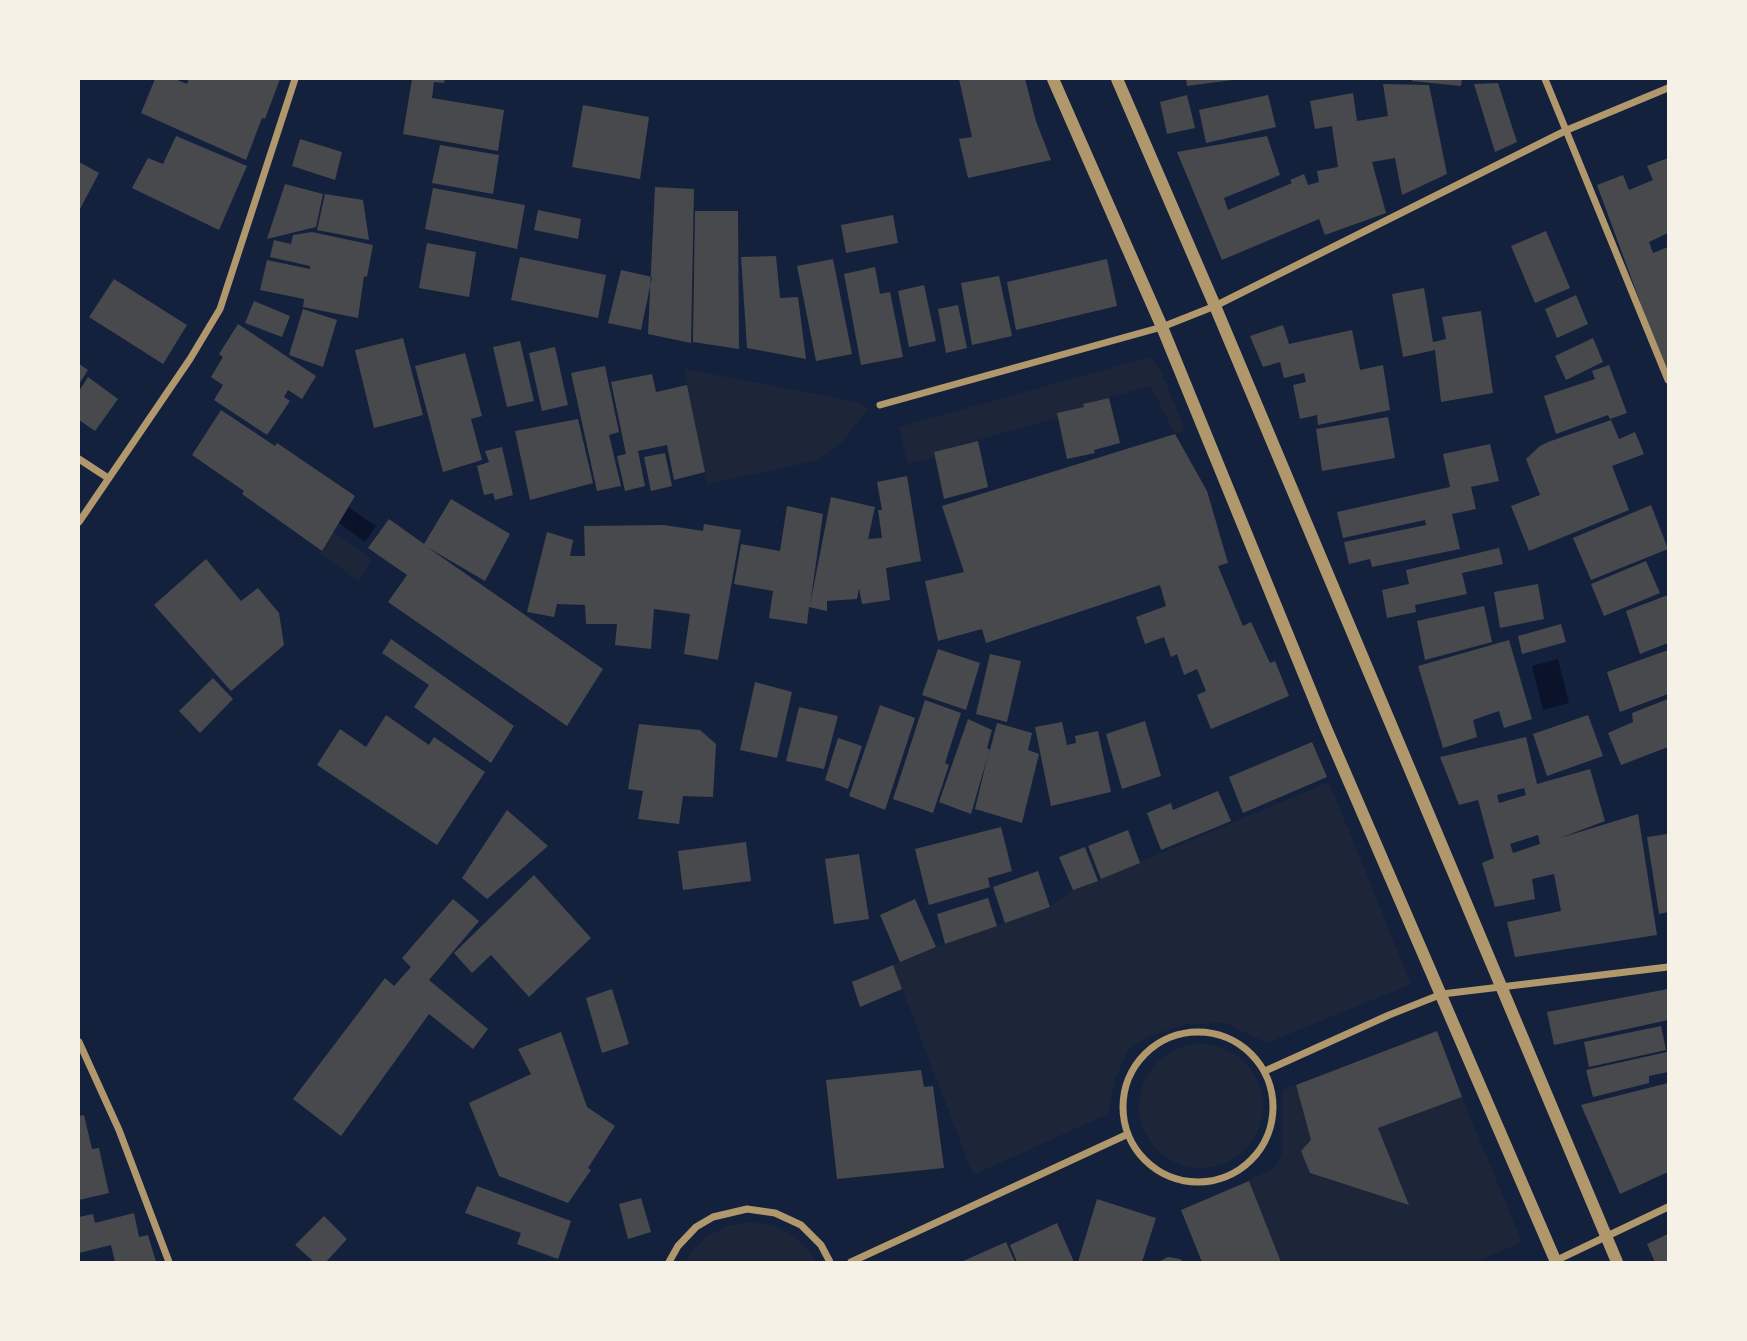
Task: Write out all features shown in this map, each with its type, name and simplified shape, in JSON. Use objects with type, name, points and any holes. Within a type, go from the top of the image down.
[{"type":"street","points":[[79,522],[190,359],[220,309],[295,79]]},
{"type":"street","points":[[1052,79],[1162,327],[1325,726],[1442,994],[1554,1262],[1668,1207]]},
{"type":"street","points":[[1117,79],[1617,1262]]},
{"type":"street","points":[[1545,79],[1668,380]]},
{"type":"street","points":[[880,405],[1162,327],[1215,306],[1567,130],[1668,88]]},
{"type":"street","points":[[79,459],[108,478]]},
{"type":"street","points":[[1265,1071],[1442,994],[1668,967]]},
{"type":"street","points":[[1208,1031],[1231,1038],[1251,1052],[1265,1071],[1272,1093],[1273,1117],[1266,1140],[1253,1159],[1234,1174],[1212,1182],[1189,1182],[1166,1176],[1146,1163],[1132,1144],[1124,1122],[1123,1098],[1129,1074],[1142,1055],[1161,1040],[1184,1032],[1208,1031]]},
{"type":"street","points":[[79,1042],[119,1130],[169,1262]]},
{"type":"street","points":[[851,1262],[1128,1134]]},
{"type":"street","points":[[669,1262],[678,1246],[696,1227],[713,1217],[747,1209],[775,1213],[801,1225],[821,1245],[830,1262]]},
{"type":"shaded area","points":[[1150,357],[1161,371],[1185,430],[1175,434],[1151,386],[1057,413],[1058,418],[934,452],[935,458],[908,463],[899,427]]},
{"type":"shaded area","points":[[684,369],[853,401],[869,408],[843,441],[819,460],[707,484]]},
{"type":"shaded area","points":[[348,507],[376,526],[365,542],[339,523]]},
{"type":"shaded area","points":[[333,532],[372,559],[358,581],[320,553]]},
{"type":"shaded area","points":[[1558,659],[1569,703],[1543,710],[1532,666]]},
{"type":"shaded area","points":[[1329,782],[1411,984],[1267,1043],[1225,1023],[1187,1024],[1150,1036],[1129,1048],[1115,1079],[1108,1114],[973,1175],[893,965],[1050,907],[1073,890]]},
{"type":"shaded area","points":[[1201,1044],[1225,1049],[1245,1062],[1258,1082],[1263,1106],[1258,1130],[1245,1150],[1225,1163],[1201,1168],[1177,1163],[1157,1150],[1144,1130],[1139,1106],[1144,1082],[1157,1062],[1177,1049]]},
{"type":"shaded area","points":[[1296,1085],[1311,1140],[1302,1151],[1310,1173],[1409,1205],[1378,1128],[1462,1097],[1522,1242],[1476,1262],[1281,1262],[1249,1181],[1275,1167],[1282,1154],[1282,1090]]},
{"type":"shaded area","points":[[750,1222],[774,1226],[795,1236],[816,1262],[686,1262],[706,1237],[727,1226]]},
{"type":"building","points":[[155,79],[175,79],[187,84],[189,79],[280,79],[246,160],[141,113]]},
{"type":"building","points":[[412,79],[445,79],[444,83],[434,82],[432,98],[504,110],[498,151],[403,134]]},
{"type":"building","points":[[959,79],[1025,79],[1036,121],[1051,160],[968,178],[959,139],[972,137]]},
{"type":"building","points":[[1186,79],[1232,79],[1233,80],[1187,86]]},
{"type":"building","points":[[1412,79],[1462,79],[1461,86]]},
{"type":"building","points":[[1498,83],[1517,142],[1495,152],[1474,84]]},
{"type":"building","points":[[1383,84],[1429,85],[1447,174],[1402,195],[1395,158],[1372,162],[1386,213],[1325,235],[1319,219],[1222,260],[1177,152],[1267,136],[1280,175],[1224,198],[1228,210],[1292,183],[1290,180],[1304,174],[1308,185],[1319,182],[1317,171],[1338,167],[1332,126],[1315,129],[1310,101],[1353,93],[1357,121],[1388,116]]},
{"type":"building","points":[[1187,95],[1195,128],[1167,134],[1160,102]]},
{"type":"building","points":[[1268,95],[1276,127],[1206,143],[1199,110]]},
{"type":"building","points":[[583,105],[649,117],[640,179],[572,167]]},
{"type":"building","points":[[176,136],[247,166],[219,230],[132,188],[148,158],[163,164]]},
{"type":"building","points":[[300,139],[342,152],[335,180],[292,166]]},
{"type":"building","points":[[440,145],[499,155],[493,194],[432,183]]},
{"type":"building","points":[[1668,158],[1668,233],[1649,242],[1653,253],[1668,247],[1668,371],[1597,185],[1623,175],[1629,190],[1653,180],[1647,166]]},
{"type":"building","points":[[79,162],[99,173],[79,211]]},
{"type":"building","points":[[285,184],[323,194],[316,227],[267,239]]},
{"type":"building","points":[[655,187],[694,189],[691,343],[648,334]]},
{"type":"building","points":[[433,188],[525,205],[517,249],[425,229]]},
{"type":"building","points":[[325,194],[363,200],[369,240],[317,230]]},
{"type":"building","points":[[538,210],[581,219],[578,239],[534,230]]},
{"type":"building","points":[[695,211],[738,211],[739,349],[693,342]]},
{"type":"building","points":[[893,215],[898,243],[846,253],[841,225]]},
{"type":"building","points":[[1546,231],[1570,288],[1535,303],[1511,246]]},
{"type":"building","points":[[312,232],[373,245],[367,277],[364,276],[358,318],[303,307],[304,299],[260,290],[267,260],[310,269],[310,266],[270,257],[274,240],[291,244],[293,235]]},
{"type":"building","points":[[427,243],[476,252],[469,297],[419,288]]},
{"type":"building","points":[[776,256],[780,298],[798,297],[806,359],[747,348],[741,257]]},
{"type":"building","points":[[520,257],[606,275],[598,318],[511,300]]},
{"type":"building","points":[[833,259],[852,354],[816,361],[797,266]]},
{"type":"building","points":[[1107,259],[1117,306],[1016,330],[1007,282]]},
{"type":"building","points":[[875,267],[880,294],[890,292],[903,357],[861,365],[844,274]]},
{"type":"building","points":[[621,270],[652,277],[641,330],[608,323]]},
{"type":"building","points":[[999,276],[1012,336],[972,345],[961,283]]},
{"type":"building","points":[[114,279],[187,325],[163,364],[89,317]]},
{"type":"building","points":[[924,285],[936,341],[909,347],[898,291]]},
{"type":"building","points":[[1424,288],[1433,342],[1446,339],[1442,317],[1481,311],[1493,393],[1441,402],[1435,350],[1403,357],[1392,294]]},
{"type":"building","points":[[1576,295],[1588,324],[1557,338],[1545,309]]},
{"type":"building","points":[[254,301],[290,316],[282,337],[245,323]]},
{"type":"building","points":[[958,305],[967,348],[946,353],[938,309]]},
{"type":"building","points":[[303,309],[337,320],[323,367],[289,355]]},
{"type":"building","points":[[238,324],[316,376],[302,399],[288,390],[284,397],[290,401],[267,435],[214,400],[223,385],[211,377],[223,357],[219,354]]},
{"type":"building","points":[[1283,325],[1289,344],[1352,330],[1360,370],[1383,365],[1390,410],[1318,425],[1317,415],[1300,419],[1293,385],[1306,382],[1304,373],[1284,378],[1280,362],[1263,367],[1250,336]]},
{"type":"building","points":[[403,338],[423,415],[374,428],[355,350]]},
{"type":"building","points":[[1593,338],[1603,362],[1566,380],[1555,356]]},
{"type":"building","points":[[520,341],[534,401],[507,407],[493,347]]},
{"type":"building","points":[[555,347],[568,405],[542,411],[529,353]]},
{"type":"building","points":[[465,353],[482,416],[471,419],[482,460],[443,472],[415,366]]},
{"type":"building","points":[[79,364],[88,370],[79,384]]},
{"type":"building","points":[[1609,365],[1627,413],[1610,419],[1608,415],[1556,434],[1544,396],[1595,379],[1592,371]]},
{"type":"building","points":[[605,366],[619,432],[609,435],[621,486],[597,491],[571,373]]},
{"type":"building","points":[[652,374],[656,392],[687,385],[705,472],[674,480],[667,445],[638,451],[645,486],[625,491],[617,456],[626,454],[611,382]]},
{"type":"building","points":[[88,377],[118,399],[95,431],[79,420],[79,391]]},
{"type":"building","points":[[1109,398],[1120,443],[1094,450],[1095,453],[1067,459],[1057,413]]},
{"type":"building","points":[[221,410],[275,446],[277,443],[355,496],[322,551],[192,455]]},
{"type":"building","points":[[1388,417],[1395,458],[1322,471],[1316,429]]},
{"type":"building","points":[[578,419],[593,483],[530,500],[515,431]]},
{"type":"building","points":[[1611,420],[1619,439],[1635,432],[1644,454],[1612,466],[1629,510],[1529,551],[1511,506],[1540,495],[1526,459],[1548,442]]},
{"type":"building","points":[[1175,434],[1207,491],[1228,563],[1218,566],[1243,626],[1251,622],[1270,663],[1275,661],[1289,696],[1211,729],[1197,695],[1206,691],[1197,669],[1184,675],[1177,654],[1171,657],[1164,637],[1145,644],[1136,617],[1166,606],[1160,585],[986,643],[982,629],[938,641],[925,581],[964,572],[942,506]]},
{"type":"building","points":[[978,441],[988,487],[944,499],[934,452]]},
{"type":"building","points":[[1490,444],[1499,481],[1471,487],[1476,509],[1452,514],[1460,549],[1372,567],[1370,559],[1349,564],[1344,542],[1426,525],[1425,520],[1343,538],[1337,512],[1450,487],[1443,454]]},
{"type":"building","points":[[502,447],[513,495],[495,500],[493,493],[484,495],[477,466],[489,462],[485,451]]},
{"type":"building","points":[[665,453],[672,486],[651,491],[644,457]]},
{"type":"building","points":[[907,476],[921,561],[886,568],[890,600],[862,604],[859,588],[857,599],[827,601],[827,611],[809,607],[807,624],[769,618],[773,591],[734,584],[741,544],[780,551],[787,506],[823,514],[810,605],[831,497],[875,507],[868,539],[882,538],[878,510],[882,510],[877,482]]},
{"type":"building","points":[[451,499],[510,534],[485,581],[427,547],[603,669],[567,726],[388,602],[407,575],[368,548],[389,519],[424,544]]},
{"type":"building","points":[[1651,505],[1668,549],[1591,580],[1573,538]]},
{"type":"building","points":[[704,524],[741,530],[718,660],[684,654],[690,614],[654,609],[651,649],[615,645],[617,624],[586,624],[585,605],[557,604],[554,617],[527,612],[547,532],[573,540],[570,556],[585,556],[584,526],[664,525],[703,531]]},
{"type":"building","points":[[1499,548],[1503,564],[1462,573],[1467,594],[1415,605],[1416,612],[1387,618],[1382,590],[1409,584],[1406,570]]},
{"type":"building","points":[[206,559],[241,601],[258,588],[279,613],[284,645],[231,691],[154,605]]},
{"type":"building","points":[[1646,561],[1660,593],[1604,616],[1591,584]]},
{"type":"building","points":[[1538,584],[1544,619],[1500,628],[1494,592]]},
{"type":"building","points":[[1668,595],[1668,643],[1640,654],[1626,611]]},
{"type":"building","points":[[1484,606],[1492,642],[1425,660],[1417,621]]},
{"type":"building","points":[[1561,624],[1566,642],[1522,654],[1518,636]]},
{"type":"building","points":[[391,639],[514,726],[491,763],[414,707],[429,685],[382,653]]},
{"type":"building","points":[[1509,640],[1532,719],[1504,728],[1499,711],[1473,720],[1477,737],[1443,748],[1418,666]]},
{"type":"building","points":[[938,649],[980,663],[966,710],[922,695]]},
{"type":"building","points":[[1668,650],[1668,694],[1620,712],[1607,672]]},
{"type":"building","points":[[990,654],[1021,661],[1007,722],[976,714]]},
{"type":"building","points":[[213,678],[233,699],[200,733],[179,711]]},
{"type":"building","points":[[755,682],[792,692],[777,758],[740,750]]},
{"type":"building","points":[[1668,699],[1668,747],[1621,765],[1608,733],[1633,722],[1632,713]]},
{"type":"building","points":[[925,700],[961,713],[945,763],[949,765],[933,813],[893,799]]},
{"type":"building","points":[[880,705],[915,718],[885,810],[849,796]]},
{"type":"building","points":[[799,707],[838,716],[824,769],[786,761]]},
{"type":"building","points":[[386,715],[429,745],[434,737],[485,772],[437,845],[317,765],[340,729],[366,747]]},
{"type":"building","points":[[1588,715],[1603,756],[1547,776],[1533,734]]},
{"type":"building","points":[[968,719],[992,730],[987,748],[990,750],[997,723],[1032,733],[1028,750],[1039,754],[1022,823],[975,809],[988,755],[971,814],[939,802]]},
{"type":"building","points":[[1145,721],[1161,776],[1122,789],[1106,734]]},
{"type":"building","points":[[1062,722],[1067,745],[1076,743],[1075,736],[1098,731],[1111,792],[1051,806],[1035,727]]},
{"type":"building","points":[[639,724],[700,730],[716,744],[713,797],[683,796],[679,824],[638,819],[643,791],[628,789]]},
{"type":"building","points":[[1526,737],[1537,784],[1590,769],[1605,821],[1560,838],[1638,814],[1657,935],[1515,957],[1507,922],[1561,911],[1554,874],[1532,879],[1535,899],[1495,907],[1482,863],[1494,858],[1478,800],[1459,805],[1440,757]],"holes":[[[1524,788],[1526,795],[1499,803],[1497,795]],[[1538,835],[1540,844],[1513,853],[1510,844]]]},
{"type":"building","points":[[838,738],[862,746],[848,789],[825,780]]},
{"type":"building","points":[[1312,742],[1327,777],[1243,813],[1229,777]]},
{"type":"building","points":[[1218,791],[1231,821],[1161,850],[1147,813],[1171,803],[1173,810]]},
{"type":"building","points":[[507,810],[548,846],[487,899],[462,878]]},
{"type":"building","points":[[1001,827],[1012,871],[988,878],[990,887],[929,905],[915,849]]},
{"type":"building","points":[[1128,830],[1140,863],[1101,879],[1088,846]]},
{"type":"building","points":[[1668,834],[1668,912],[1659,914],[1647,837]]},
{"type":"building","points":[[746,842],[751,881],[683,890],[678,851]]},
{"type":"building","points":[[1085,847],[1098,881],[1073,890],[1059,857]]},
{"type":"building","points":[[859,854],[869,919],[834,924],[825,859]]},
{"type":"building","points":[[1038,871],[1050,907],[1005,923],[993,887]]},
{"type":"building","points":[[534,875],[591,938],[529,997],[491,955],[472,973],[454,953]]},
{"type":"building","points":[[988,898],[997,926],[945,944],[937,914]]},
{"type":"building","points":[[453,899],[479,921],[429,980],[488,1029],[473,1049],[429,1014],[341,1136],[293,1099],[385,978],[394,986],[411,967],[402,958]]},
{"type":"building","points":[[915,899],[936,947],[900,962],[880,915]]},
{"type":"building","points":[[893,965],[902,989],[860,1007],[852,982]]},
{"type":"building","points":[[612,989],[629,1044],[602,1053],[586,998]]},
{"type":"building","points":[[1668,989],[1668,1020],[1554,1045],[1547,1012]]},
{"type":"building","points":[[1661,1026],[1666,1050],[1589,1067],[1584,1042]]},
{"type":"building","points":[[1437,1031],[1462,1097],[1378,1128],[1409,1205],[1310,1173],[1301,1151],[1311,1140],[1296,1085]]},
{"type":"building","points":[[561,1032],[587,1107],[615,1126],[588,1168],[591,1170],[568,1203],[499,1176],[469,1103],[531,1074],[518,1049]]},
{"type":"building","points":[[1667,1052],[1668,1072],[1649,1076],[1649,1083],[1593,1097],[1586,1070]]},
{"type":"building","points":[[921,1070],[924,1087],[933,1086],[944,1168],[837,1179],[826,1080]]},
{"type":"building","points":[[1668,1083],[1668,1172],[1620,1194],[1581,1105]]},
{"type":"building","points":[[84,1115],[92,1149],[99,1148],[109,1193],[79,1200],[79,1116]]},
{"type":"building","points":[[1249,1181],[1281,1262],[1202,1262],[1181,1210]]},
{"type":"building","points":[[477,1186],[571,1221],[558,1259],[517,1244],[521,1233],[465,1213]]},
{"type":"building","points":[[641,1198],[651,1232],[628,1239],[619,1204]]},
{"type":"building","points":[[1097,1199],[1156,1218],[1142,1262],[1078,1262]]},
{"type":"building","points":[[134,1213],[139,1237],[148,1235],[156,1262],[115,1262],[111,1245],[79,1253],[79,1217],[93,1214],[95,1223]]},
{"type":"building","points":[[324,1216],[347,1239],[326,1262],[314,1262],[295,1245]]},
{"type":"building","points":[[1057,1223],[1074,1262],[1017,1262],[1010,1245]]},
{"type":"building","points":[[1668,1234],[1668,1262],[1655,1262],[1647,1244]]},
{"type":"building","points":[[1006,1242],[1015,1262],[961,1262]]},
{"type":"building","points":[[1168,1257],[1180,1259],[1184,1262],[1158,1262]]}]
